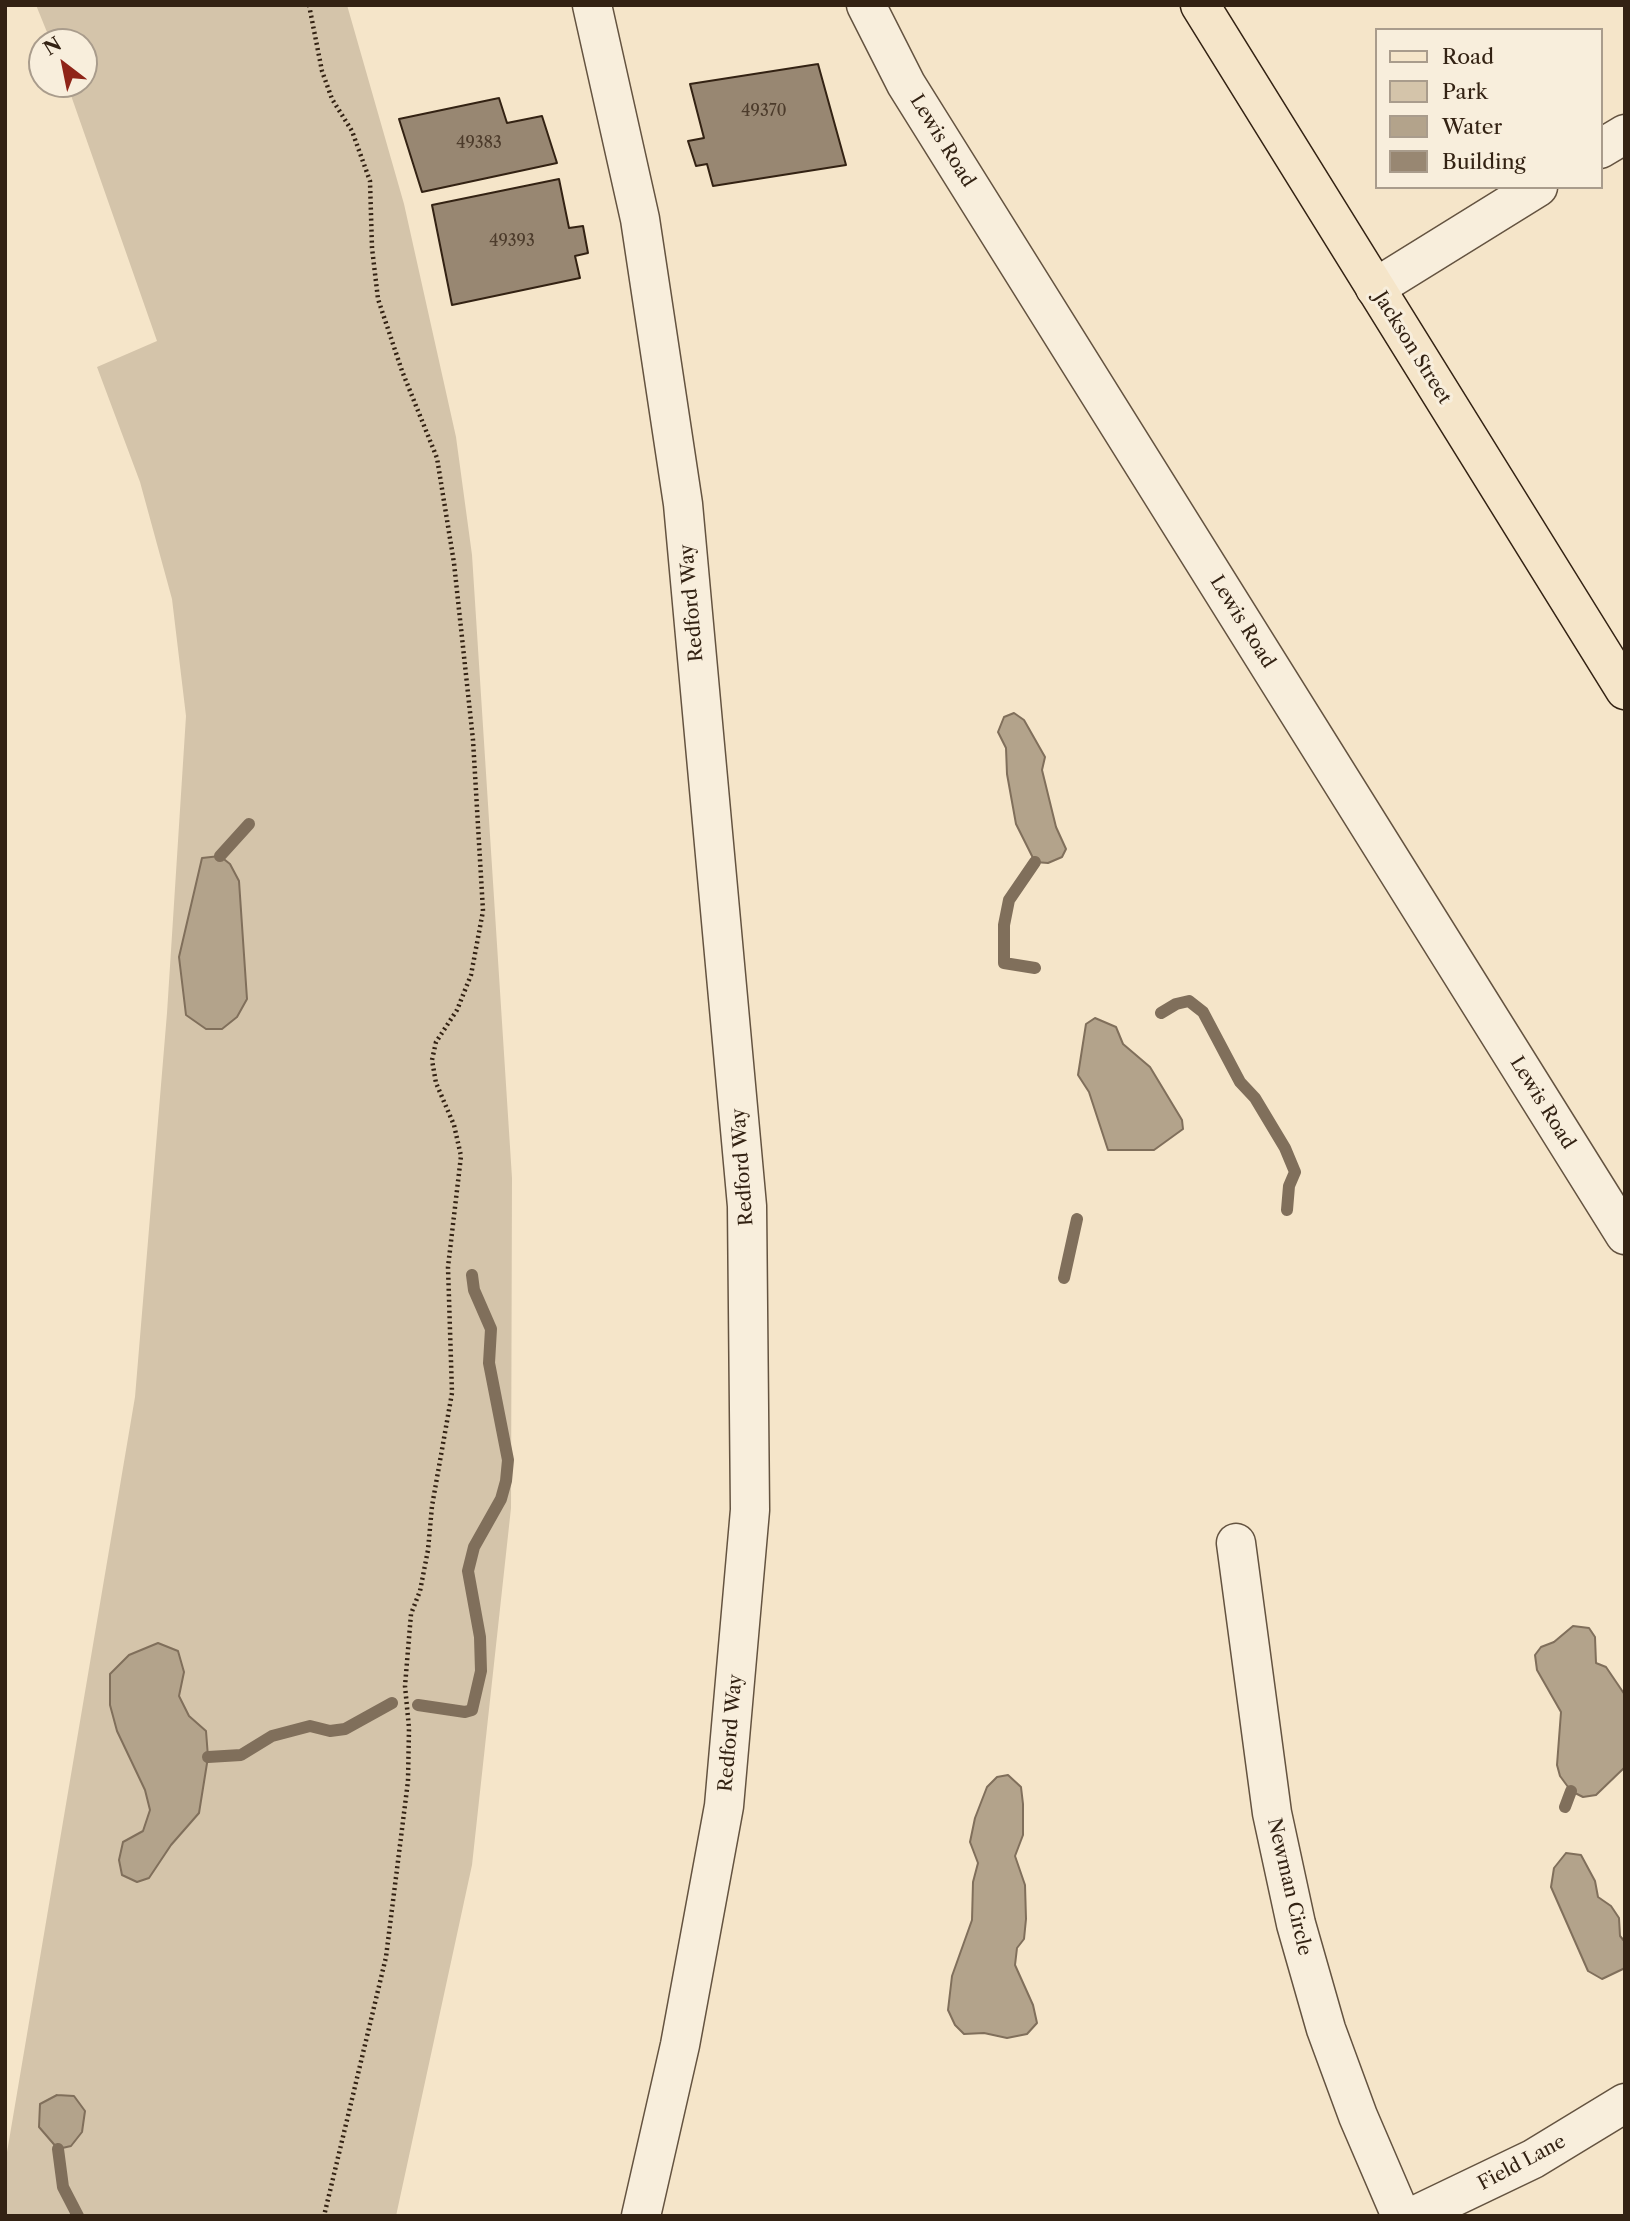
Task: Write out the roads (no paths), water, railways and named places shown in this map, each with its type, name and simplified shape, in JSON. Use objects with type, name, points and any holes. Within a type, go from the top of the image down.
[{"type":"main road","name":"Jackson Street","points":[[1200,5],[1625,690]]},
{"type":"street","name":"Redford Way","points":[[592,5],[639,219],[683,504],[747,1220],[750,1510],[724,1806],[680,2045],[641,2216]]},
{"type":"street","name":"Lewis Road","points":[[866,5],[906,84],[1625,1235]]},
{"type":"street","points":[[1602,148],[1625,134]]},
{"type":"street","points":[[1375,288],[1535,189]]},
{"type":"street","name":"Newman Circle","points":[[1236,1543],[1272,1813],[1296,1924],[1326,2029],[1358,2116],[1401,2216]]},
{"type":"street","name":"Field Lane","points":[[1414,2216],[1533,2159],[1625,2103]]},
{"type":"water","points":[[1014,713],[1024,720],[1045,757],[1042,770],[1056,827],[1066,849],[1062,857],[1048,863],[1035,862],[1016,824],[1007,774],[1006,748],[998,732],[1004,717]]},
{"type":"water","points":[[220,856],[230,864],[239,881],[247,999],[237,1017],[222,1029],[206,1029],[186,1015],[179,957],[202,858]]},
{"type":"water","points":[[1095,1018],[1116,1027],[1123,1044],[1150,1067],[1182,1120],[1183,1129],[1154,1150],[1108,1150],[1089,1092],[1078,1075],[1086,1024]]},
{"type":"water","points":[[1573,1626],[1589,1628],[1595,1637],[1596,1663],[1606,1667],[1625,1695],[1625,1767],[1596,1795],[1583,1797],[1571,1791],[1560,1776],[1557,1765],[1561,1712],[1537,1670],[1535,1655],[1541,1647],[1554,1642]]},
{"type":"water","points":[[158,1643],[178,1651],[184,1672],[179,1696],[189,1716],[206,1731],[208,1757],[199,1813],[171,1845],[149,1878],[137,1882],[122,1875],[119,1860],[123,1842],[143,1831],[150,1810],[145,1790],[117,1731],[110,1705],[110,1674],[129,1655]]},
{"type":"water","points":[[1008,1775],[1021,1787],[1023,1804],[1023,1835],[1015,1856],[1025,1885],[1026,1919],[1024,1939],[1017,1948],[1015,1965],[1033,2005],[1037,2023],[1027,2034],[1007,2038],[984,2033],[964,2034],[955,2025],[948,2010],[952,1976],[972,1920],[973,1882],[978,1863],[970,1842],[975,1818],[987,1787],[997,1777]]},
{"type":"water","points":[[1566,1853],[1581,1855],[1595,1881],[1598,1897],[1611,1906],[1619,1918],[1620,1936],[1625,1942],[1625,1968],[1602,1979],[1588,1971],[1551,1887],[1554,1868]]},
{"type":"water","points":[[57,2095],[74,2096],[85,2111],[82,2132],[71,2146],[58,2149],[39,2127],[40,2104]]},
{"type":"waterway","points":[[220,856],[249,824]]},
{"type":"waterway","points":[[1035,862],[1009,900],[1004,925],[1004,963],[1035,968]]},
{"type":"waterway","points":[[1161,1013],[1176,1004],[1189,1001],[1203,1012],[1240,1082],[1255,1098],[1285,1148],[1295,1172],[1289,1186],[1287,1210]]},
{"type":"waterway","points":[[1064,1278],[1077,1219]]},
{"type":"waterway","points":[[418,1705],[465,1712],[472,1710],[481,1671],[480,1637],[468,1571],[474,1547],[501,1499],[506,1481],[508,1460],[489,1363],[491,1329],[474,1290],[472,1275]]},
{"type":"waterway","points":[[208,1757],[241,1755],[272,1736],[310,1726],[330,1731],[345,1729],[392,1703]]},
{"type":"waterway","points":[[1565,1807],[1571,1791]]},
{"type":"waterway","points":[[58,2149],[63,2187],[78,2216]]}]
